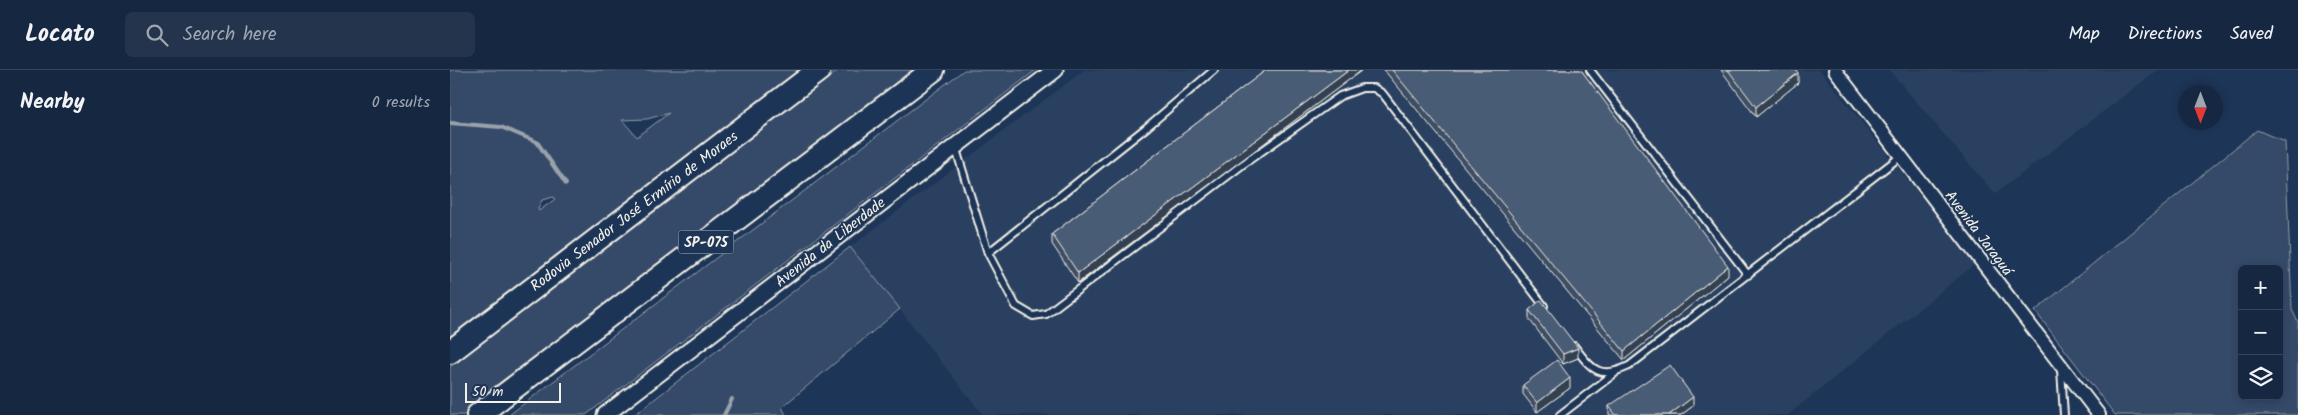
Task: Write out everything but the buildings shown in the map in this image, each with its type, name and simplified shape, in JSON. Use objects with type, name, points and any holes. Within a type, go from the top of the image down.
[{"type":"highway","name":"Rodovia Senador José Ermírio de Moraes","points":[[450,352],[819,70]]},
{"type":"highway","name":"SP-075","points":[[478,415],[933,70]]},
{"type":"street","name":"Avenida da Liberdade","points":[[605,415],[1055,70]]},
{"type":"street","name":"Avenida Jaraguá","points":[[1834,70],[2099,415]]},
{"type":"lane","points":[[988,253],[1147,127],[1214,70]]},
{"type":"lane","points":[[1590,70],[1748,275]]},
{"type":"lane","points":[[955,146],[988,253],[1016,306],[1033,316],[1046,314],[1242,165],[1340,96],[1362,88],[1374,88],[1383,94],[1549,313]]},
{"type":"lane","points":[[1560,415],[1616,372],[1629,366],[1901,156]]},
{"type":"lane","points":[[1567,337],[1595,371],[1604,374],[1616,372]]},
{"type":"lane","points":[[2061,366],[2064,415]]},
{"type":"shaded area","points":[[450,70],[799,70],[450,336]],"holes":[[[669,113],[637,137],[622,120],[647,119]],[[553,197],[555,199],[539,211],[542,200]]]},
{"type":"shaded area","points":[[839,70],[921,70],[468,415],[450,415],[450,367]]},
{"type":"shaded area","points":[[964,70],[1036,70],[586,415],[509,415]]},
{"type":"shaded area","points":[[1084,70],[1820,70],[1975,264],[1788,415],[983,415],[850,247]]},
{"type":"shaded area","points":[[1889,70],[2158,70],[1995,194]]},
{"type":"shaded area","points":[[2257,130],[2285,142],[2292,310],[2298,322],[2298,415],[2115,415],[2035,311]]},
{"type":"shaded area","points":[[850,247],[900,309],[782,407],[786,415],[634,415]]},
{"type":"waterway","points":[[450,123],[501,127],[537,142],[566,184]]},
{"type":"waterway","points":[[724,415],[732,399]]}]
